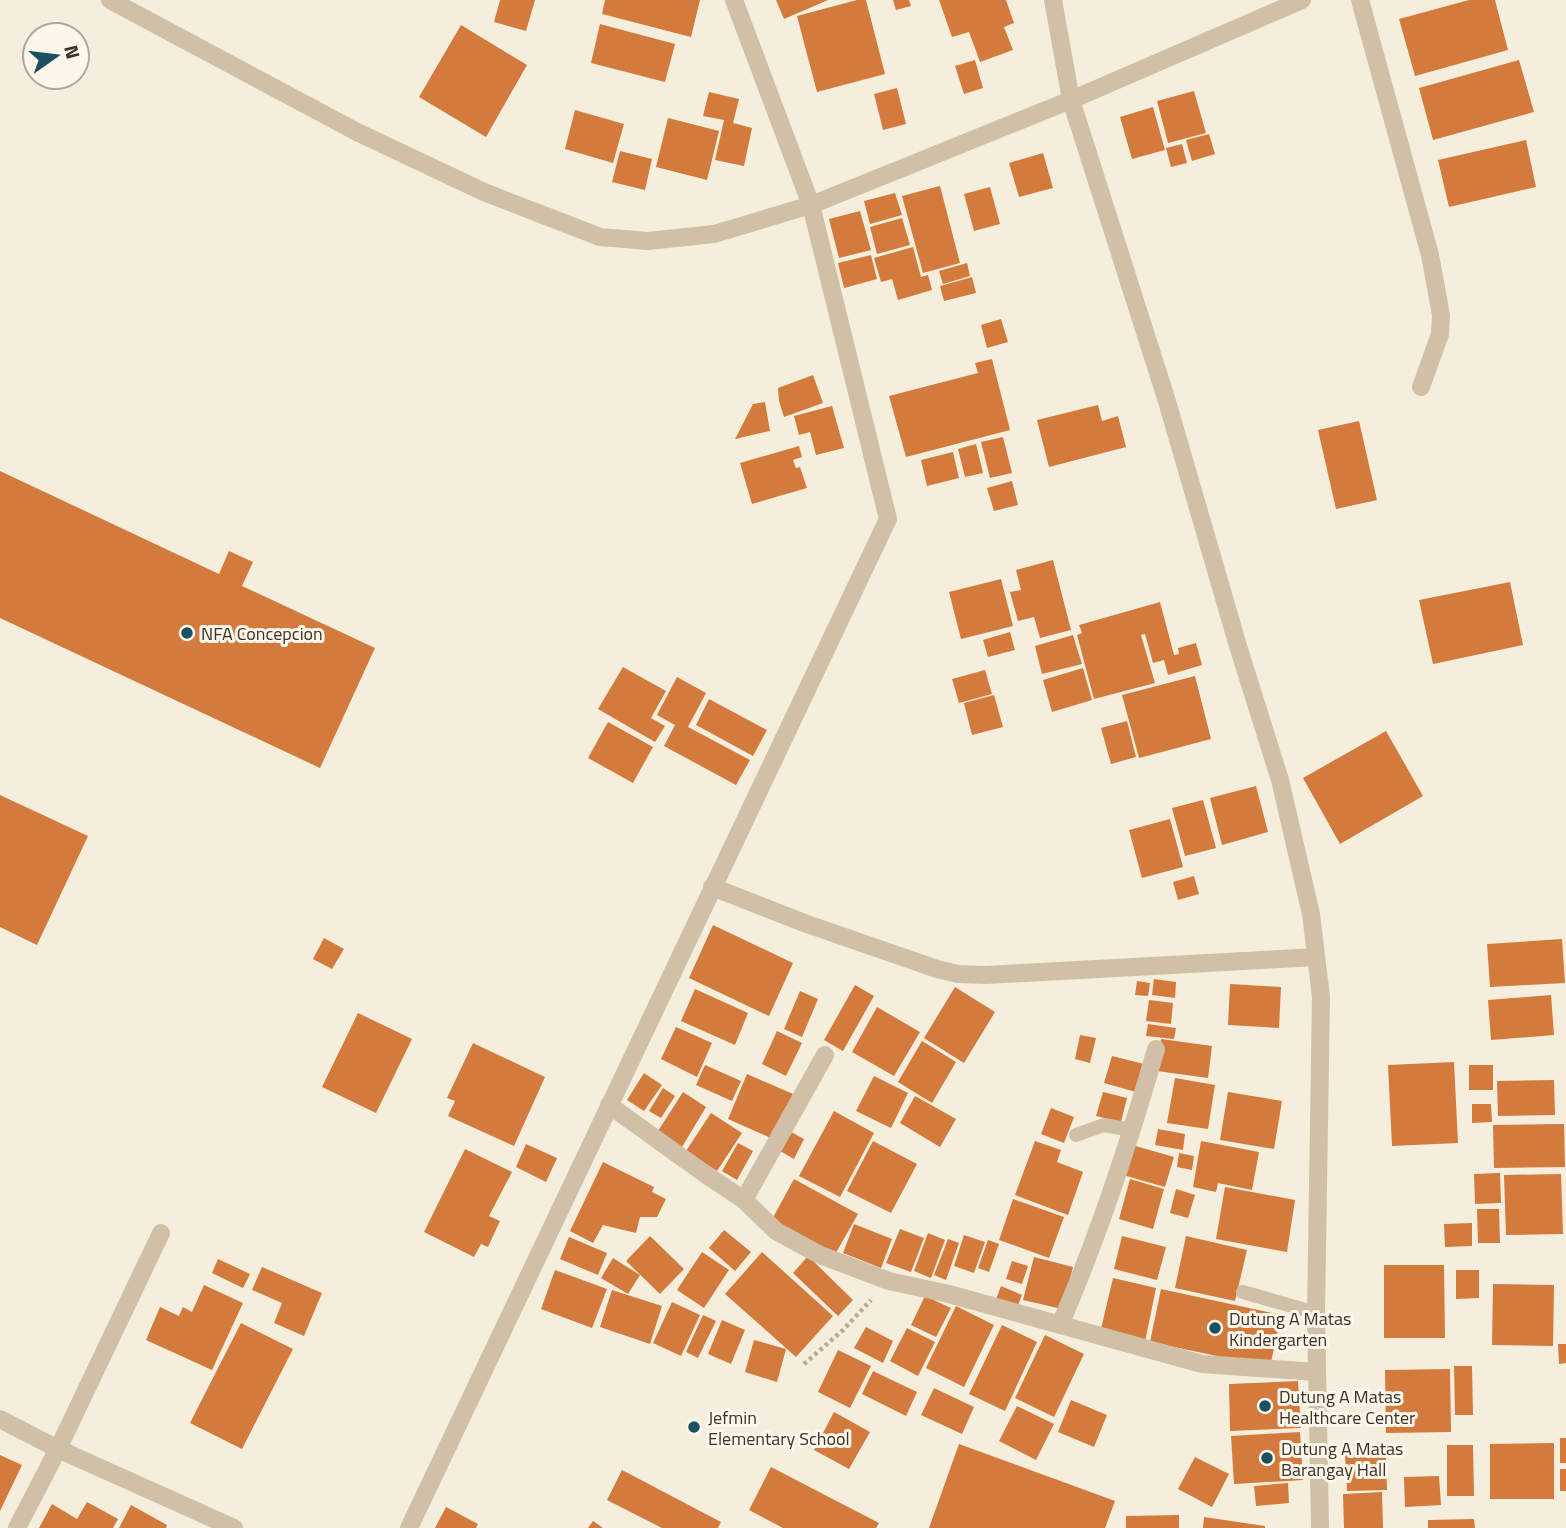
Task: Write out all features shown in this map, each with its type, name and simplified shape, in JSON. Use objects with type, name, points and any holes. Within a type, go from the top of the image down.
[{"type":"street","points":[[110,0],[357,132],[484,192],[600,237],[648,241],[714,234],[811,205],[1071,100],[1302,0]]},
{"type":"street","points":[[409,1528],[888,519],[811,205],[734,0]]},
{"type":"street","points":[[1053,0],[1071,100],[1166,398],[1280,780],[1311,914],[1321,997],[1316,1313],[1320,1528]]},
{"type":"street","points":[[1360,0],[1430,254],[1441,315],[1440,334],[1421,387]]},
{"type":"street","points":[[712,887],[807,924],[958,974],[986,975],[1316,957]]},
{"type":"street","points":[[1060,1325],[1084,1269],[1132,1130],[1156,1049]]},
{"type":"street","points":[[744,1200],[825,1055]]},
{"type":"street","points":[[609,1105],[744,1200],[776,1231],[820,1255],[889,1282],[948,1294],[1202,1364],[1317,1372]]},
{"type":"street","points":[[17,1528],[58,1449],[161,1233]]},
{"type":"street","points":[[0,1419],[58,1449],[234,1528]]},
{"type":"lane","points":[[1076,1135],[1104,1125],[1132,1130]]},
{"type":"lane","points":[[1243,1292],[1316,1313]]},
{"type":"path","points":[[804,1364],[842,1331],[889,1282]]},
{"type":"building","points":[[500,0],[535,0],[526,31],[494,22]]},
{"type":"building","points":[[605,0],[700,0],[691,37],[602,14]]},
{"type":"building","points":[[776,0],[828,0],[784,19]]},
{"type":"building","points":[[866,0],[885,74],[817,92],[797,16]]},
{"type":"building","points":[[893,0],[909,0],[911,6],[896,10]]},
{"type":"building","points":[[939,0],[1006,0],[1014,23],[1004,27],[1013,50],[980,62],[969,32],[952,37]]},
{"type":"building","points":[[1469,0],[1495,0],[1508,50],[1415,76],[1399,19]]},
{"type":"building","points":[[600,24],[675,44],[665,82],[591,63]]},
{"type":"building","points":[[461,25],[527,65],[486,137],[419,97]]},
{"type":"building","points":[[975,60],[983,88],[964,94],[955,66]]},
{"type":"building","points":[[1519,60],[1534,112],[1433,140],[1419,88]]},
{"type":"building","points":[[897,88],[906,124],[883,130],[874,94]]},
{"type":"building","points":[[1194,91],[1206,133],[1168,143],[1157,101]]},
{"type":"building","points":[[709,92],[739,99],[733,123],[752,128],[744,166],[715,160],[724,120],[703,116]]},
{"type":"building","points":[[1153,107],[1165,150],[1132,159],[1120,117]]},
{"type":"building","points":[[575,110],[624,124],[613,163],[565,149]]},
{"type":"building","points":[[668,118],[719,131],[707,180],[656,167]]},
{"type":"building","points":[[1209,134],[1215,154],[1192,161],[1186,140]]},
{"type":"building","points":[[1526,140],[1536,187],[1449,207],[1438,160]]},
{"type":"building","points":[[1182,144],[1187,163],[1171,167],[1166,148]]},
{"type":"building","points":[[620,151],[652,159],[645,190],[612,182]]},
{"type":"building","points":[[1043,153],[1053,188],[1019,197],[1009,163]]},
{"type":"building","points":[[940,186],[960,263],[923,273],[902,196]]},
{"type":"building","points":[[990,187],[1000,224],[974,231],[964,194]]},
{"type":"building","points":[[895,193],[902,215],[870,224],[864,201]]},
{"type":"building","points":[[860,211],[871,250],[839,258],[829,219]]},
{"type":"building","points":[[902,218],[910,245],[877,254],[870,227]]},
{"type":"building","points":[[913,247],[921,277],[928,275],[932,290],[898,300],[892,279],[881,282],[874,258]]},
{"type":"building","points":[[871,255],[877,279],[844,288],[838,263]]},
{"type":"building","points":[[967,263],[970,276],[943,284],[939,271]]},
{"type":"building","points":[[972,277],[976,293],[944,301],[940,286]]},
{"type":"building","points":[[1001,319],[1008,342],[987,348],[981,325]]},
{"type":"building","points":[[992,359],[1010,430],[906,457],[889,396],[978,373],[975,363]]},
{"type":"building","points":[[813,375],[823,403],[784,417],[778,388]]},
{"type":"building","points":[[765,402],[770,431],[735,439],[753,404]]},
{"type":"building","points":[[1098,405],[1102,421],[1118,416],[1126,447],[1049,467],[1037,420]]},
{"type":"building","points":[[832,406],[844,448],[816,455],[810,432],[799,435],[794,416]]},
{"type":"building","points":[[1359,421],[1377,500],[1336,509],[1318,430]]},
{"type":"building","points":[[1003,437],[1012,473],[990,478],[981,442]]},
{"type":"building","points":[[976,444],[983,473],[965,477],[958,449]]},
{"type":"building","points":[[799,446],[802,457],[793,460],[796,468],[800,467],[807,488],[752,504],[740,463]]},
{"type":"building","points":[[953,452],[959,478],[927,486],[921,460]]},
{"type":"building","name":"NFA Concepcion","points":[[0,471],[219,574],[229,551],[253,562],[242,586],[375,648],[320,768],[0,618]]},
{"type":"building","points":[[1012,481],[1018,505],[994,511],[987,488]]},
{"type":"building","points":[[1053,560],[1071,630],[1040,638],[1034,617],[1018,621],[1010,592],[1021,590],[1016,570]]},
{"type":"building","points":[[1001,579],[1013,626],[961,639],[949,592]]},
{"type":"building","points":[[1510,582],[1523,645],[1433,664],[1419,600]]},
{"type":"building","points":[[1160,602],[1174,655],[1179,654],[1178,648],[1196,643],[1202,665],[1168,675],[1164,660],[1153,663],[1145,634],[1141,635],[1155,683],[1094,699],[1077,635],[1082,633],[1079,625]]},
{"type":"building","points":[[1010,632],[1015,650],[988,657],[983,640]]},
{"type":"building","points":[[1073,635],[1082,664],[1042,674],[1035,646]]},
{"type":"building","points":[[623,667],[666,691],[651,718],[665,726],[655,742],[598,709]]},
{"type":"building","points":[[1083,668],[1092,700],[1052,712],[1043,680]]},
{"type":"building","points":[[985,670],[992,694],[959,703],[952,679]]},
{"type":"building","points":[[1195,676],[1211,739],[1139,758],[1122,695]]},
{"type":"building","points":[[677,677],[706,693],[688,727],[750,760],[736,785],[664,746],[675,725],[657,715]]},
{"type":"building","points":[[994,695],[1003,727],[972,735],[964,703]]},
{"type":"building","points":[[709,699],[767,730],[753,756],[696,725]]},
{"type":"building","points":[[1127,721],[1136,757],[1111,764],[1101,728]]},
{"type":"building","points":[[608,722],[653,747],[633,783],[588,758]]},
{"type":"building","points":[[1386,731],[1423,796],[1340,844],[1303,778]]},
{"type":"building","points":[[1256,786],[1268,832],[1222,845],[1210,798]]},
{"type":"building","points":[[0,795],[88,836],[37,945],[0,927]]},
{"type":"building","points":[[1203,800],[1216,848],[1185,856],[1172,808]]},
{"type":"building","points":[[1170,819],[1183,867],[1142,878],[1129,830]]},
{"type":"building","points":[[1194,876],[1199,894],[1178,900],[1173,882]]},
{"type":"building","points":[[713,925],[793,963],[769,1016],[689,978]]},
{"type":"building","points":[[324,938],[344,949],[332,969],[313,959]]},
{"type":"building","points":[[1562,939],[1565,983],[1490,987],[1487,944]]},
{"type":"building","points":[[1154,979],[1176,982],[1175,998],[1152,995]]},
{"type":"building","points":[[1137,981],[1150,983],[1148,996],[1135,995]]},
{"type":"building","points":[[1230,984],[1281,987],[1279,1028],[1228,1025]]},
{"type":"building","points":[[855,985],[874,996],[843,1051],[824,1040]]},
{"type":"building","points":[[955,987],[995,1012],[964,1063],[924,1038]]},
{"type":"building","points":[[695,989],[748,1013],[735,1045],[681,1021]]},
{"type":"building","points":[[800,991],[818,999],[802,1037],[784,1029]]},
{"type":"building","points":[[1551,995],[1554,1035],[1491,1040],[1488,1000]]},
{"type":"building","points":[[1149,1000],[1173,1003],[1171,1024],[1146,1021]]},
{"type":"building","points":[[877,1007],[920,1032],[894,1076],[852,1052]]},
{"type":"building","points":[[358,1013],[412,1039],[376,1113],[322,1087]]},
{"type":"building","points":[[1148,1024],[1176,1028],[1174,1039],[1146,1036]]},
{"type":"building","points":[[676,1027],[712,1043],[697,1077],[661,1059]]},
{"type":"building","points":[[777,1031],[802,1043],[786,1076],[762,1064]]},
{"type":"building","points":[[1080,1035],[1096,1038],[1090,1063],[1075,1059]]},
{"type":"building","points":[[1161,1039],[1212,1046],[1208,1078],[1157,1071]]},
{"type":"building","points":[[922,1041],[956,1062],[932,1103],[898,1082]]},
{"type":"building","points":[[473,1043],[545,1077],[514,1146],[448,1116],[455,1101],[447,1098]]},
{"type":"building","points":[[1112,1056],[1144,1064],[1136,1092],[1104,1083]]},
{"type":"building","points":[[1454,1062],[1458,1143],[1392,1146],[1388,1065]]},
{"type":"building","points":[[705,1065],[741,1081],[732,1101],[696,1085]]},
{"type":"building","points":[[1469,1065],[1493,1065],[1493,1090],[1469,1090]]},
{"type":"building","points":[[644,1073],[662,1085],[644,1111],[627,1100]]},
{"type":"building","points":[[747,1074],[793,1094],[773,1139],[728,1119]]},
{"type":"building","points":[[874,1076],[908,1093],[891,1128],[856,1111]]},
{"type":"building","points":[[1175,1078],[1215,1085],[1208,1129],[1167,1123]]},
{"type":"building","points":[[1554,1080],[1555,1115],[1498,1116],[1497,1081]]},
{"type":"building","points":[[663,1088],[675,1096],[661,1118],[649,1111]]},
{"type":"building","points":[[683,1092],[706,1107],[682,1147],[658,1131]]},
{"type":"building","points":[[1103,1092],[1127,1098],[1121,1122],[1096,1116]]},
{"type":"building","points":[[1228,1092],[1282,1101],[1274,1149],[1220,1140]]},
{"type":"building","points":[[915,1096],[956,1119],[940,1147],[900,1123]]},
{"type":"building","points":[[1472,1104],[1491,1104],[1492,1122],[1472,1123]]},
{"type":"building","points":[[1051,1108],[1074,1117],[1064,1143],[1041,1134]]},
{"type":"building","points":[[834,1111],[874,1133],[840,1197],[799,1176]]},
{"type":"building","points":[[711,1113],[742,1133],[717,1171],[686,1151]]},
{"type":"building","points":[[1564,1124],[1565,1167],[1494,1168],[1493,1125]]},
{"type":"building","points":[[1158,1129],[1185,1134],[1183,1150],[1155,1145]]},
{"type":"building","points":[[791,1132],[804,1139],[794,1159],[780,1151]]},
{"type":"building","points":[[873,1141],[917,1164],[891,1213],[847,1191]]},
{"type":"building","points":[[1035,1141],[1061,1150],[1057,1162],[1083,1172],[1068,1215],[1015,1195]]},
{"type":"building","points":[[1201,1141],[1259,1152],[1252,1190],[1218,1183],[1216,1192],[1193,1187]]},
{"type":"building","points":[[738,1143],[753,1151],[737,1180],[722,1171]]},
{"type":"building","points":[[526,1144],[557,1158],[546,1182],[516,1167]]},
{"type":"building","points":[[1132,1145],[1174,1157],[1165,1187],[1123,1175]]},
{"type":"building","points":[[465,1149],[512,1172],[489,1216],[500,1221],[488,1247],[481,1244],[474,1257],[424,1232]]},
{"type":"building","points":[[1179,1153],[1194,1156],[1192,1170],[1177,1167]]},
{"type":"building","points":[[603,1162],[654,1187],[652,1192],[666,1199],[657,1217],[640,1217],[636,1233],[603,1225],[593,1243],[570,1231]]},
{"type":"building","points":[[1500,1173],[1501,1203],[1475,1204],[1474,1174]]},
{"type":"building","points":[[1561,1174],[1563,1234],[1506,1235],[1504,1175]]},
{"type":"building","points":[[794,1179],[858,1214],[833,1258],[770,1223]]},
{"type":"building","points":[[1130,1179],[1164,1189],[1153,1229],[1119,1219]]},
{"type":"building","points":[[1225,1187],[1295,1200],[1287,1252],[1216,1239]]},
{"type":"building","points":[[1176,1189],[1195,1195],[1188,1218],[1170,1213]]},
{"type":"building","points":[[1013,1199],[1064,1217],[1049,1258],[999,1240]]},
{"type":"building","points":[[1477,1209],[1499,1209],[1500,1243],[1478,1243]]},
{"type":"building","points":[[1472,1223],[1472,1246],[1445,1247],[1444,1224]]},
{"type":"building","points":[[854,1224],[892,1239],[881,1268],[843,1253]]},
{"type":"building","points":[[900,1229],[924,1238],[911,1272],[886,1263]]},
{"type":"building","points":[[724,1230],[751,1252],[735,1271],[709,1248]]},
{"type":"building","points":[[928,1233],[945,1240],[931,1278],[914,1271]]},
{"type":"building","points":[[964,1235],[985,1242],[974,1273],[954,1266]]},
{"type":"building","points":[[650,1236],[684,1269],[660,1294],[626,1261]]},
{"type":"building","points":[[1122,1236],[1166,1247],[1157,1280],[1114,1269]]},
{"type":"building","points":[[1186,1236],[1247,1250],[1235,1301],[1175,1288]]},
{"type":"building","points":[[569,1237],[607,1253],[598,1275],[560,1259]]},
{"type":"building","points":[[948,1239],[959,1243],[946,1280],[934,1275]]},
{"type":"building","points":[[988,1240],[999,1244],[989,1272],[978,1268]]},
{"type":"building","points":[[702,1252],[729,1270],[704,1308],[677,1290]]},
{"type":"building","points":[[762,1252],[833,1316],[796,1357],[725,1294]]},
{"type":"building","points":[[808,1256],[853,1300],[838,1316],[793,1273]]},
{"type":"building","points":[[1034,1257],[1073,1267],[1062,1309],[1023,1300]]},
{"type":"building","points":[[613,1258],[640,1275],[628,1294],[601,1278]]},
{"type":"building","points":[[218,1259],[250,1274],[243,1288],[212,1273]]},
{"type":"building","points":[[1012,1261],[1028,1266],[1022,1284],[1006,1279]]},
{"type":"building","points":[[1384,1265],[1444,1265],[1445,1338],[1384,1338]]},
{"type":"building","points":[[262,1267],[322,1293],[304,1336],[274,1323],[282,1303],[252,1290]]},
{"type":"building","points":[[555,1270],[607,1289],[592,1328],[541,1309]]},
{"type":"building","points":[[1456,1270],[1479,1270],[1479,1298],[1456,1299]]},
{"type":"building","points":[[1113,1278],[1156,1288],[1145,1342],[1100,1333]]},
{"type":"building","points":[[1493,1284],[1554,1285],[1553,1346],[1492,1345]]},
{"type":"building","points":[[204,1285],[243,1303],[212,1370],[146,1340],[160,1307],[179,1316],[183,1307],[192,1312]]},
{"type":"building","points":[[1001,1286],[1022,1295],[1016,1310],[995,1302]]},
{"type":"building","name":"Dutung A Matas Kindergarten","points":[[1161,1289],[1281,1315],[1270,1367],[1150,1342]]},
{"type":"building","points":[[612,1290],[662,1306],[650,1344],[600,1327]]},
{"type":"building","points":[[925,1296],[951,1308],[936,1337],[911,1325]]},
{"type":"building","points":[[672,1302],[700,1315],[681,1356],[653,1343]]},
{"type":"building","points":[[956,1306],[994,1325],[964,1387],[926,1368]]},
{"type":"building","points":[[703,1315],[716,1321],[698,1358],[686,1352]]},
{"type":"building","points":[[722,1320],[745,1330],[731,1364],[708,1354]]},
{"type":"building","points":[[241,1323],[293,1349],[242,1449],[190,1423]]},
{"type":"building","points":[[1002,1325],[1037,1342],[1005,1411],[969,1394]]},
{"type":"building","points":[[866,1327],[893,1341],[883,1363],[854,1348]]},
{"type":"building","points":[[907,1328],[935,1342],[918,1376],[890,1361]]},
{"type":"building","points":[[1045,1335],[1084,1354],[1054,1417],[1015,1398]]},
{"type":"building","points":[[754,1340],[786,1349],[777,1382],[745,1372]]},
{"type":"building","points":[[1558,1344],[1566,1344],[1566,1363],[1559,1364]]},
{"type":"building","points":[[838,1350],[871,1366],[850,1408],[818,1392]]},
{"type":"building","points":[[1454,1366],[1472,1366],[1473,1415],[1455,1415]]},
{"type":"building","points":[[1450,1369],[1451,1432],[1386,1433],[1385,1370]]},
{"type":"building","points":[[873,1371],[917,1392],[906,1416],[862,1394]]},
{"type":"building","name":"Dutung A Matas Healthcare Center","points":[[1298,1381],[1301,1428],[1230,1431],[1229,1384]]},
{"type":"building","points":[[934,1388],[974,1407],[962,1434],[921,1415]]},
{"type":"building","points":[[1071,1400],[1107,1415],[1094,1447],[1058,1432]]},
{"type":"building","points":[[1017,1406],[1054,1424],[1036,1460],[999,1441]]},
{"type":"building","points":[[834,1412],[870,1432],[849,1469],[814,1450]]},
{"type":"building","name":"Dutung A Matas Barangay Hall","points":[[1300,1432],[1303,1480],[1234,1484],[1231,1436]]},
{"type":"building","points":[[1560,1438],[1566,1438],[1566,1463],[1560,1463]]},
{"type":"building","points":[[1554,1443],[1554,1499],[1490,1499],[1490,1444]]},
{"type":"building","points":[[959,1444],[1115,1501],[1105,1528],[929,1528]]},
{"type":"building","points":[[1447,1445],[1473,1445],[1474,1496],[1447,1496]]},
{"type":"building","points":[[1386,1452],[1387,1490],[1347,1491],[1345,1453]]},
{"type":"building","points":[[0,1455],[22,1465],[0,1511]]},
{"type":"building","points":[[1195,1457],[1229,1474],[1212,1507],[1178,1489]]},
{"type":"building","points":[[771,1467],[879,1523],[876,1528],[783,1528],[749,1510]]},
{"type":"building","points":[[1560,1469],[1566,1469],[1566,1491],[1560,1491]]},
{"type":"building","points":[[622,1470],[721,1522],[718,1528],[662,1528],[607,1500]]},
{"type":"building","points":[[1439,1476],[1441,1505],[1405,1507],[1404,1477]]},
{"type":"building","points":[[1288,1483],[1289,1503],[1256,1506],[1254,1486]]},
{"type":"building","points":[[1382,1492],[1383,1528],[1344,1528],[1343,1494]]},
{"type":"building","points":[[87,1502],[118,1519],[113,1528],[39,1528],[52,1504],[77,1519]]},
{"type":"building","points":[[131,1505],[167,1525],[166,1528],[119,1528]]},
{"type":"building","points":[[446,1507],[478,1524],[476,1528],[435,1528]]},
{"type":"building","points":[[1179,1515],[1179,1528],[1126,1528],[1126,1516]]},
{"type":"building","points":[[1204,1517],[1265,1526],[1265,1528],[1203,1528]]},
{"type":"building","points":[[1474,1519],[1475,1528],[1428,1528],[1428,1520]]},
{"type":"building","points":[[593,1521],[603,1528],[588,1528]]},
{"type":"place","name":"NFA Concepcion","points":[[187,633]]},
{"type":"place","name":"Dutung A Matas Kindergarten","points":[[1215,1328]]},
{"type":"place","name":"Dutung A Matas Healthcare Center","points":[[1265,1406]]},
{"type":"place","name":"Jefmin Elementary School","points":[[694,1427]]},
{"type":"place","name":"Dutung A Matas Barangay Hall","points":[[1267,1458]]}]
